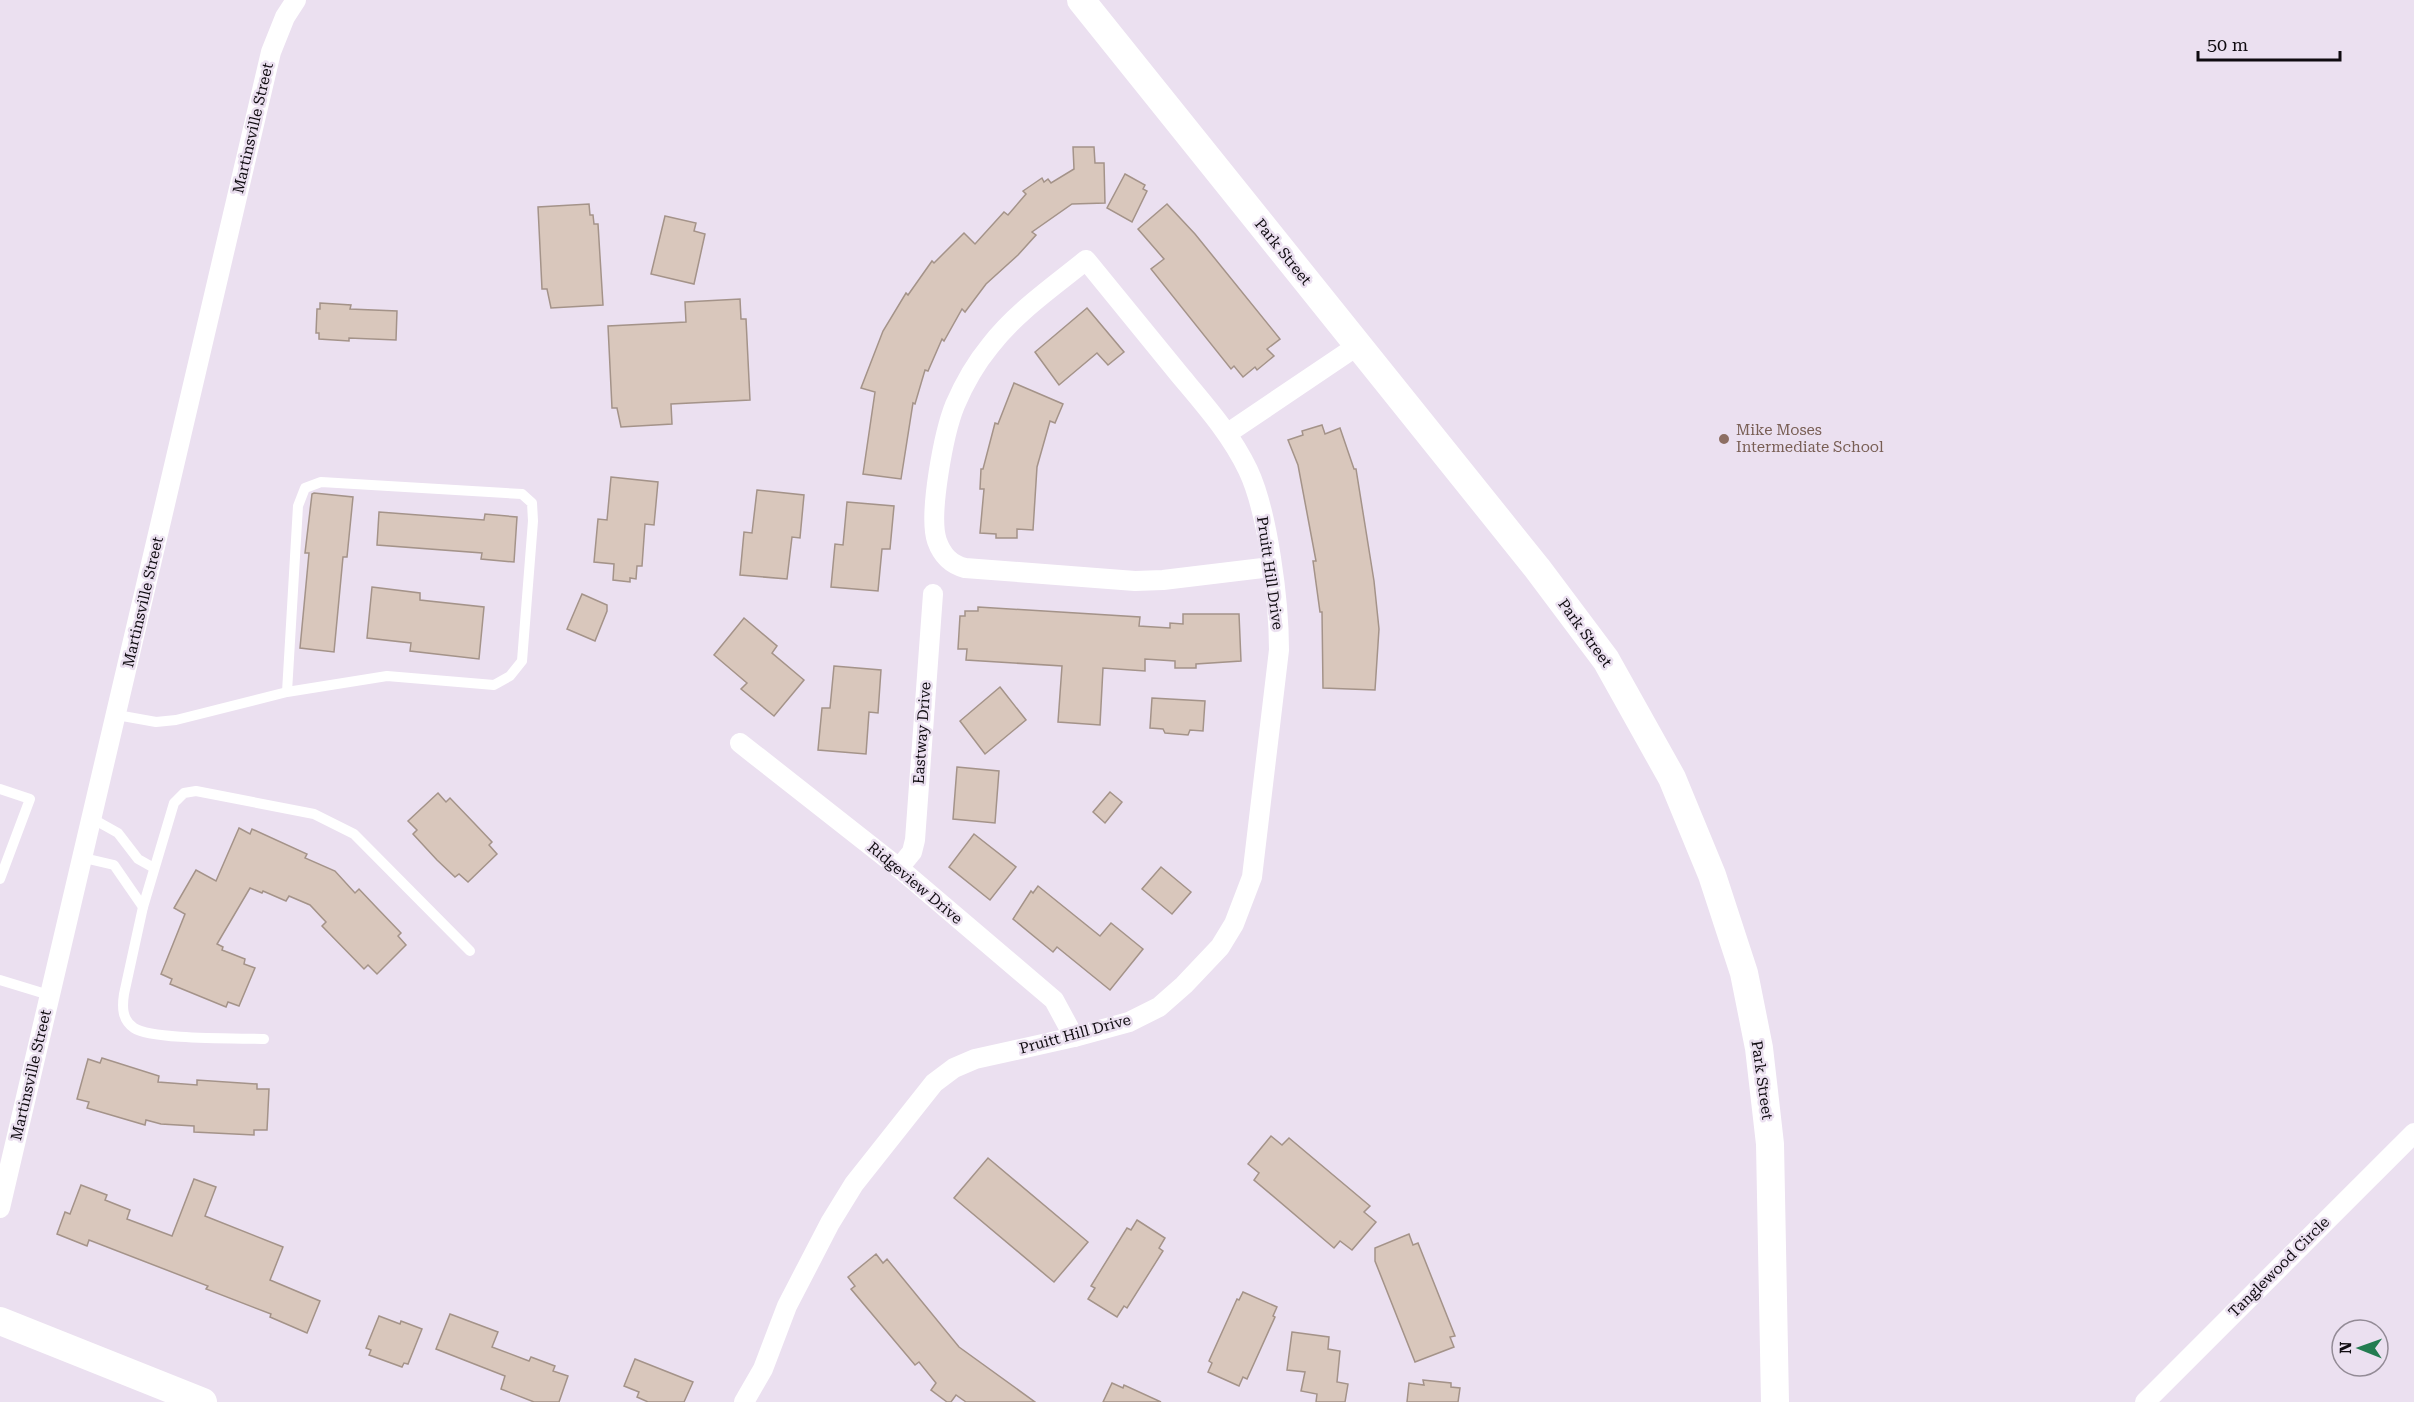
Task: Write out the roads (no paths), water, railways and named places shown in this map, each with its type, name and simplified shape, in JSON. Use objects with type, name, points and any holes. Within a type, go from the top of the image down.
[{"type":"street","name":"Martinsville Street","points":[[0,1208],[6,1159],[84,858],[271,52],[285,17],[296,0]]},
{"type":"street","name":"Park Street","points":[[1081,0],[1537,567],[1606,660],[1671,778],[1712,875],[1744,973],[1759,1048],[1769,1133],[1775,1402]]},
{"type":"street","name":"Pruitt Hill Drive","points":[[744,1402],[763,1369],[787,1306],[830,1223],[854,1184],[934,1083],[954,1068],[975,1059],[1129,1022],[1159,1007],[1184,985],[1220,947],[1244,902],[1252,877],[1277,679],[1279,624],[1271,567],[1258,498],[1249,472],[1228,433],[1086,260],[1016,317],[981,358],[963,390],[950,422],[939,474],[935,533],[941,550],[954,565],[965,568],[1108,579],[1163,580],[1271,567]]},
{"type":"street","points":[[1228,433],[1357,346]]},
{"type":"street","name":"Eastway Drive","points":[[899,868],[912,852],[915,840],[933,594]]},
{"type":"street","name":"Ridgeview Drive","points":[[740,743],[899,868],[1054,1000],[1074,1037]]},
{"type":"street","name":"Tanglewood Circle","points":[[2149,1401],[2414,1133]]},
{"type":"street","points":[[0,1321],[203,1402]]},
{"type":"lane","points":[[117,715],[156,722],[176,720],[287,692],[387,676],[494,685],[510,676],[522,662],[533,521],[532,503],[522,494],[321,482],[305,488],[298,506],[287,692]]},
{"type":"lane","points":[[0,789],[30,799],[0,876]]},
{"type":"lane","points":[[264,1039],[159,1035],[134,1028],[124,1018],[122,1007],[124,994],[143,907],[174,803],[184,793],[196,791],[314,814],[354,834],[470,951]]},
{"type":"lane","points":[[93,819],[118,833],[138,859],[154,868]]},
{"type":"lane","points":[[84,858],[114,866],[143,907]]},
{"type":"lane","points":[[0,980],[49,995]]},
{"type":"place","name":"Mike Moses Intermediate School","points":[[1724,439]]}]
